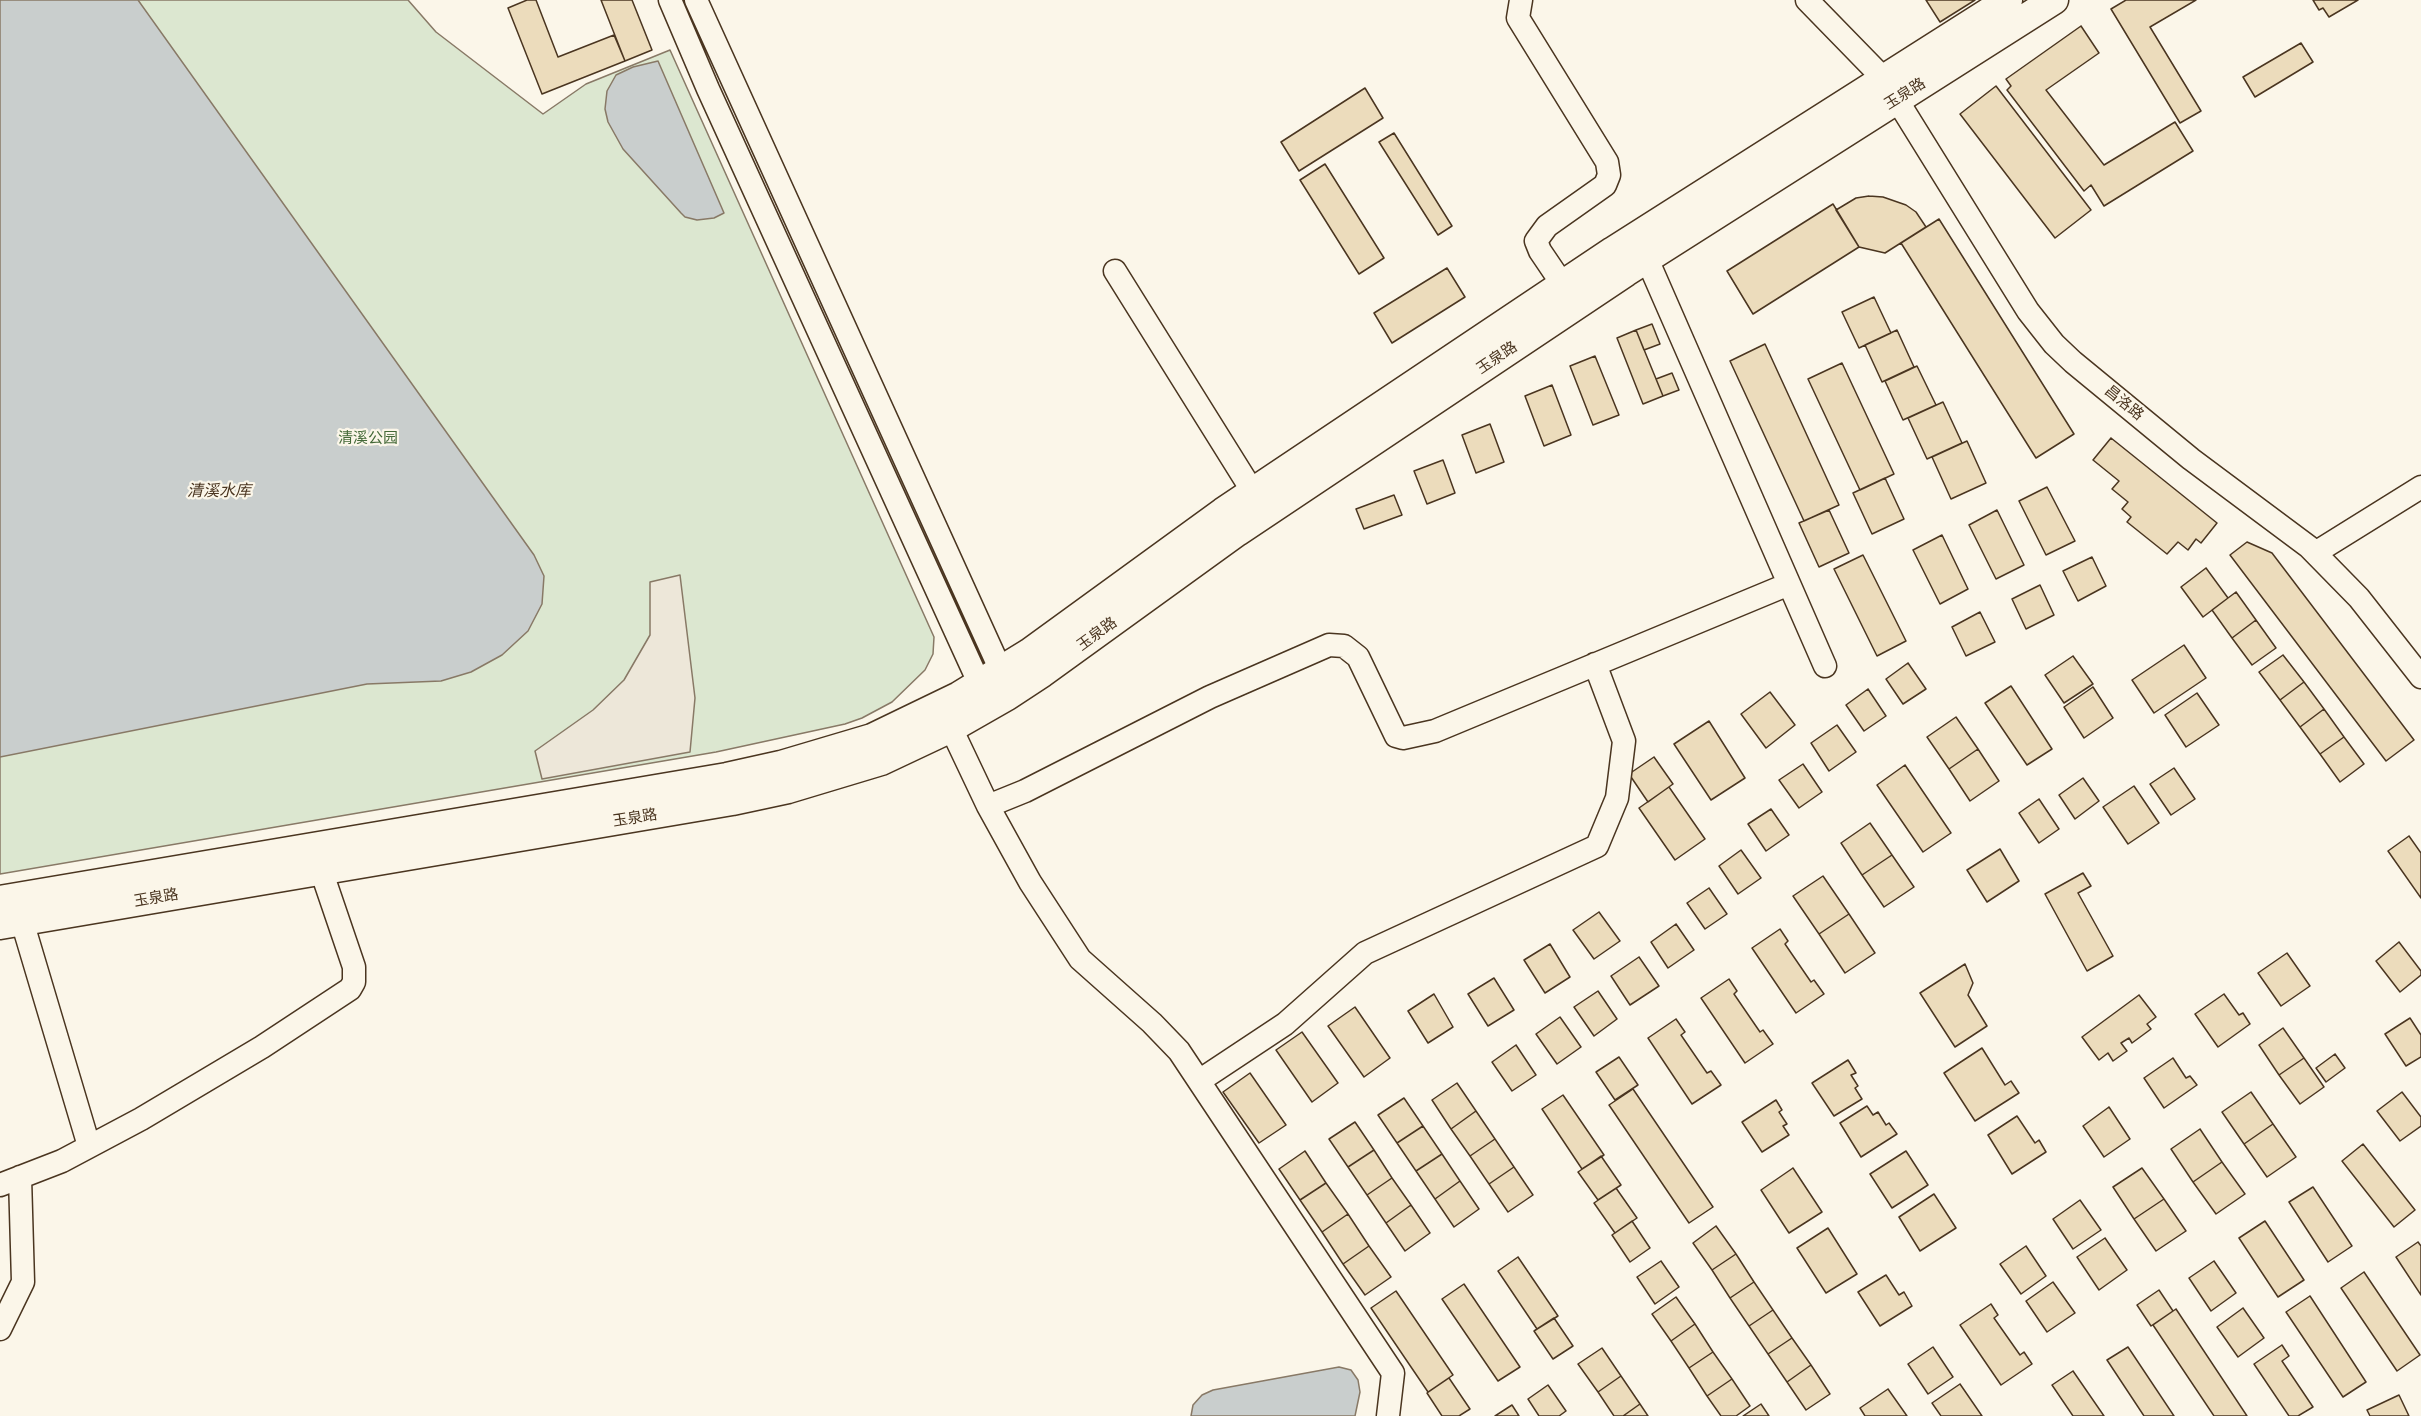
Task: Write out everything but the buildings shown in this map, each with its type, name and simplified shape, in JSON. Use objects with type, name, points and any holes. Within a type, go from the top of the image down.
[{"type":"main road","name":"玉泉路","points":[[0,900],[727,777],[793,762],[872,738],[916,718],[1042,673],[1237,532],[1647,259],[1890,89],[2008,0]]},
{"type":"main road","name":"玉泉路","points":[[11,923],[676,812],[765,794],[881,761],[951,728],[995,689],[1253,492],[1563,285],[1890,89],[2054,0]]},
{"type":"street","points":[[670,0],[708,89],[995,689]]},
{"type":"street","points":[[696,0],[995,689]]},
{"type":"street","points":[[1521,0],[1518,18],[1607,162],[1609,175],[1605,185],[1547,226],[1536,241],[1540,251],[1563,285]]},
{"type":"street","name":"昌洛路","points":[[1807,0],[1890,89],[2028,311],[2054,344],[2192,459],[2248,502],[2280,523],[2315,553],[2412,649],[2421,677]]},
{"type":"street","points":[[1647,259],[1825,666]]},
{"type":"street","points":[[1115,271],[1253,492]]},
{"type":"street","points":[[2315,553],[2421,487]]},
{"type":"street","points":[[988,806],[1025,790],[1210,697],[1329,645],[1344,646],[1358,657],[1396,736],[1403,738],[1435,731],[1789,584]]},
{"type":"street","points":[[1199,1081],[1285,1024],[1365,953],[1597,846],[1617,798],[1624,741],[1595,664]]},
{"type":"street","points":[[951,728],[988,806],[1030,882],[1080,958],[1152,1023],[1179,1052],[1393,1373],[1393,1413]]},
{"type":"street","points":[[0,1329],[23,1282],[10,1181],[62,1161],[141,1119],[262,1047],[350,989],[354,982],[354,967],[321,870]]},
{"type":"street","points":[[11,923],[89,1146]]},
{"type":"green space","name":"清溪公园","points":[[0,0],[408,0],[436,32],[543,114],[586,84],[670,50],[934,637],[933,654],[925,670],[892,702],[845,724],[716,752],[0,874]]},
{"type":"shaded area","points":[[680,575],[695,698],[690,752],[542,779],[535,751],[593,710],[624,680],[650,635],[650,582]]},
{"type":"water","name":"清溪水库","points":[[0,0],[138,0],[534,555],[544,576],[542,604],[528,631],[502,655],[471,672],[441,681],[367,684],[0,757]]},
{"type":"water","points":[[658,61],[724,213],[714,218],[697,220],[685,217],[623,149],[608,122],[605,109],[607,91],[616,75],[633,67]]},
{"type":"water","points":[[1339,1367],[1351,1370],[1358,1380],[1360,1392],[1355,1416],[1191,1416],[1193,1405],[1202,1395],[1213,1390]]}]
